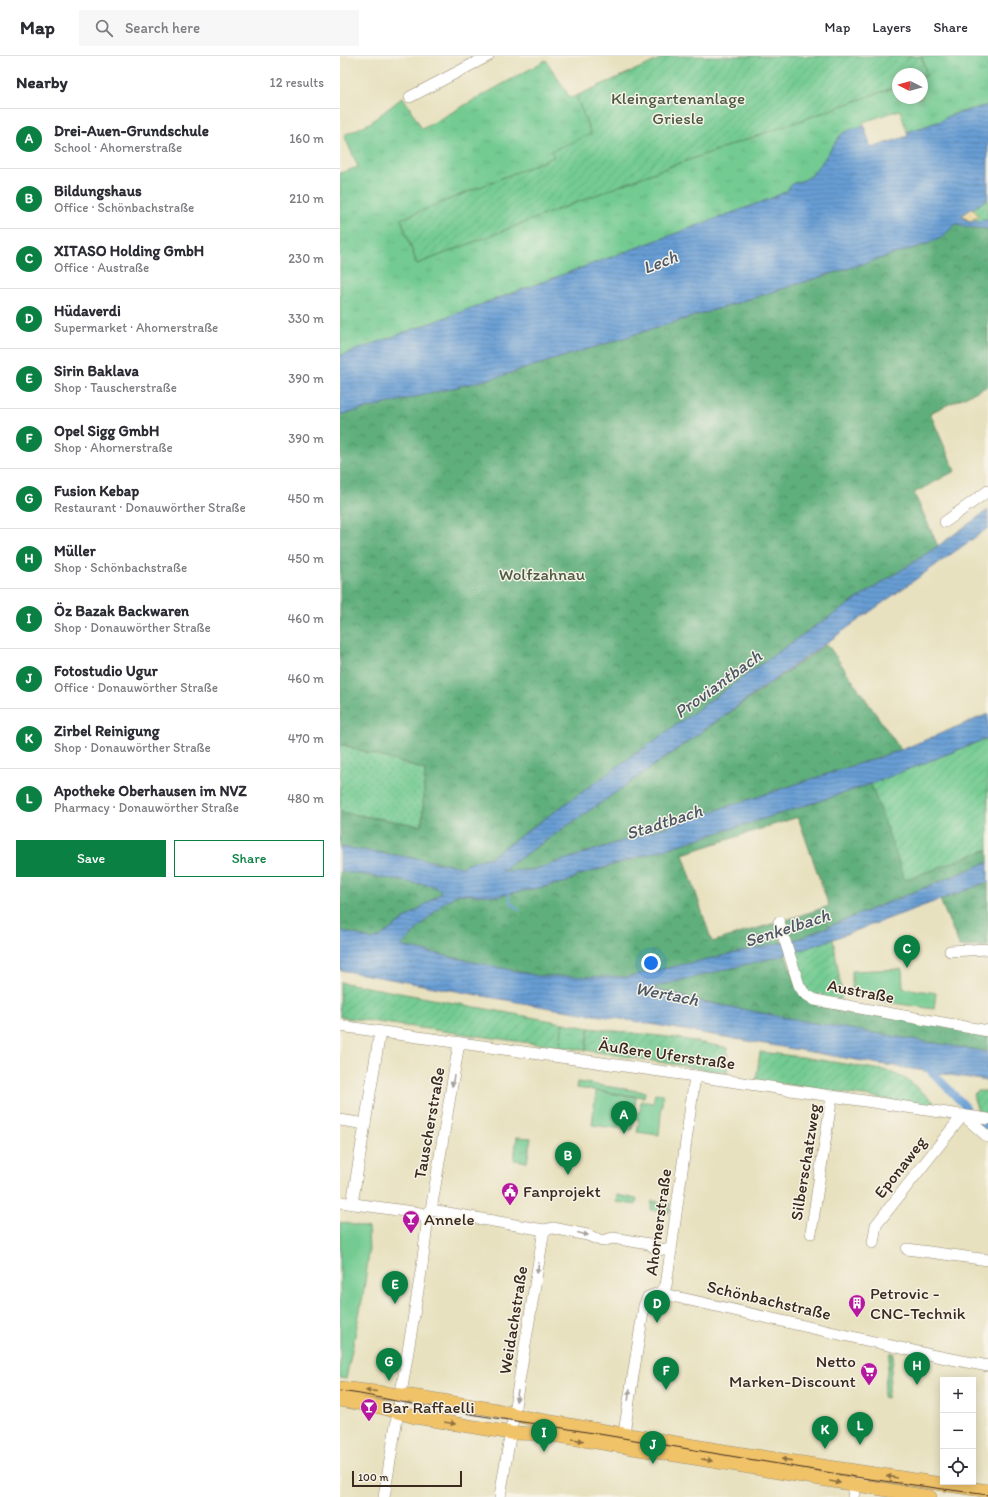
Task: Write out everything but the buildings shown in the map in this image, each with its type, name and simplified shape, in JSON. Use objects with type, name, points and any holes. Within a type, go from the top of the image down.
[{"type":"main road","points":[[340,1388],[401,1394],[497,1410],[514,1415],[867,1473],[988,1491]]},
{"type":"main road","points":[[340,1400],[457,1424],[511,1432],[547,1434],[805,1476],[854,1491],[914,1494],[930,1497]]},
{"type":"street","points":[[410,97],[488,56]]},
{"type":"street","points":[[945,522],[988,491]]},
{"type":"street","name":"Austraße","points":[[779,922],[799,985],[804,992],[815,1000],[988,1031]]},
{"type":"street","points":[[950,951],[988,949]]},
{"type":"street","name":"Äußere Uferstraße","points":[[340,1026],[988,1119]]},
{"type":"street","points":[[352,1204],[380,1032]]},
{"type":"street","name":"Tauscherstraße","points":[[384,1497],[423,1255],[428,1213],[459,1043]]},
{"type":"street","name":"Ahornerstraße","points":[[624,1433],[644,1306],[648,1297],[659,1293],[666,1286],[695,1076]]},
{"type":"street","name":"Silberschatzweg","points":[[811,1233],[832,1096]]},
{"type":"street","points":[[963,1115],[988,1137]]},
{"type":"street","name":"Eponaweg","points":[[873,1243],[876,1225],[963,1115]]},
{"type":"street","points":[[340,1120],[365,1124]]},
{"type":"street","points":[[340,1202],[544,1230],[553,1228],[587,1235],[602,1241],[613,1238],[649,1244],[655,1248],[671,1251]]},
{"type":"street","name":"Weidachstraße","points":[[500,1497],[544,1230]]},
{"type":"street","points":[[907,1249],[988,1260]]},
{"type":"street","name":"Schönbachstraße","points":[[659,1293],[914,1351],[988,1366]]},
{"type":"street","points":[[854,1491],[867,1473]]},
{"type":"green space","name":"Kleingartenanlage Griesle","points":[[667,56],[921,56],[925,68],[892,68],[892,88],[663,169],[417,264],[401,219],[554,157],[551,151],[591,134],[576,96]]},
{"type":"green space","points":[[921,56],[988,56],[988,105],[948,116],[941,121],[907,132],[900,110],[863,122],[864,126],[842,134],[839,137],[811,176],[802,181],[796,182],[790,186],[787,191],[770,199],[340,356],[340,173],[358,167],[344,135],[370,123],[403,97],[422,129],[546,60],[570,98],[576,96],[592,134],[552,151],[554,157],[401,219],[417,264],[663,169],[892,88],[892,104],[928,104],[928,68],[925,68]]},
{"type":"green space","points":[[988,199],[988,220],[970,221],[978,217],[972,208]]},
{"type":"green space","name":"Wolfzahnau","points":[[956,224],[988,229],[988,386],[930,413],[955,471],[914,493],[938,546],[802,635],[491,857],[467,863],[462,867],[409,857],[340,847],[340,812],[422,826],[425,770],[340,744],[340,415],[498,377],[927,244],[941,238]]},
{"type":"green space","points":[[827,644],[901,750],[532,870],[500,872],[608,798]]},
{"type":"green space","points":[[988,738],[988,849],[905,880],[871,784]]},
{"type":"green space","points":[[340,744],[425,770],[422,826],[340,812]]},
{"type":"green space","points":[[871,784],[905,880],[988,849],[988,862],[790,941],[783,921],[829,906],[798,817],[683,854],[712,942],[775,923],[782,943],[627,977],[538,976],[400,946],[443,903],[458,894],[498,896],[567,882],[577,876],[789,811]]},
{"type":"green space","points":[[340,871],[433,886],[440,890],[441,893],[381,936],[373,940],[340,930]]},
{"type":"green space","points":[[988,882],[988,946],[960,947],[940,900]]},
{"type":"green space","points":[[833,939],[842,994],[840,1006],[809,997],[789,954]]},
{"type":"green space","points":[[785,954],[801,995],[988,1034],[988,1052],[733,1008],[649,988]]},
{"type":"green space","points":[[902,969],[903,988],[936,993],[934,1009],[872,1000],[872,994],[852,995],[852,971]]},
{"type":"green space","points":[[340,982],[563,1023],[559,1047],[340,1017]]},
{"type":"green space","points":[[563,1023],[589,1028],[586,1050],[559,1047]]},
{"type":"green space","points":[[589,1028],[678,1038],[728,1048],[727,1073],[586,1050]]},
{"type":"green space","points":[[760,1052],[802,1057],[888,1071],[908,1080],[934,1102],[931,1106],[756,1080]]},
{"type":"green space","points":[[577,1082],[645,1092],[644,1097],[576,1088]]},
{"type":"green space","points":[[596,1091],[636,1097],[634,1113],[640,1112],[641,1101],[653,1103],[655,1093],[663,1094],[659,1135],[637,1132],[639,1120],[634,1118],[634,1116],[632,1130],[592,1125]]},
{"type":"green space","points":[[977,1091],[988,1091],[988,1113],[978,1112],[973,1095]]},
{"type":"green space","points":[[517,1137],[531,1138],[527,1162],[514,1160]]},
{"type":"green space","points":[[617,1195],[637,1199],[636,1205],[616,1202]]},
{"type":"green space","points":[[652,1201],[670,1204],[669,1213],[651,1210]]},
{"type":"green space","points":[[340,1222],[368,1228],[369,1253],[363,1296],[346,1379],[340,1378]]},
{"type":"green space","points":[[890,1353],[894,1353],[887,1398],[883,1397]]},
{"type":"sand","points":[[972,208],[979,216],[970,221],[963,217],[963,214]]},
{"type":"water","name":"Lech","points":[[988,105],[988,199],[963,214],[963,217],[972,221],[988,220],[988,229],[956,224],[941,238],[927,244],[498,377],[340,415],[340,356],[770,199],[787,191],[790,186],[796,182],[802,181],[811,176],[839,137],[850,130],[864,126],[871,148],[908,136],[907,132],[941,121],[948,116]]},
{"type":"water","name":"Wertach","points":[[988,510],[988,528],[608,798],[501,871],[532,870],[567,859],[901,750],[988,714],[988,738],[871,784],[789,811],[577,876],[567,882],[498,896],[458,894],[443,903],[401,946],[538,976],[627,977],[798,939],[988,862],[988,882],[793,953],[650,988],[704,1002],[820,1024],[988,1052],[988,1081],[550,1008],[340,970],[340,930],[373,940],[381,936],[441,893],[440,890],[433,886],[340,871],[340,847],[409,857],[462,867],[467,863],[491,857],[802,635],[938,546]]},
{"type":"waterway","points":[[508,894],[511,903],[519,910]]},
{"type":"waterway","points":[[925,1065],[966,1107]]},
{"type":"waterway","points":[[982,1123],[988,1129]]},
{"type":"tram line","points":[[340,1391],[468,1414],[551,1426],[862,1478],[988,1495]]},
{"type":"place","name":"XITASO Holding GmbH","points":[[907,968]]},
{"type":"place","name":"Drei-Auen-Grundschule","points":[[624,1134]]},
{"type":"place","name":"Bildungshaus","points":[[568,1175]]},
{"type":"place","name":"Fanprojekt","points":[[510,1206]]},
{"type":"place","name":"Annele","points":[[411,1234]]},
{"type":"place","name":"Sirin Baklava","points":[[395,1304]]},
{"type":"place","name":"Petrovic - CNC-Technik","points":[[857,1318]]},
{"type":"place","name":"Hüdaverdi","points":[[657,1323]]},
{"type":"place","name":"Fusion Kebap","points":[[389,1381]]},
{"type":"place","name":"Müller","points":[[917,1385]]},
{"type":"place","name":"Netto Marken-Discount","points":[[869,1386]]},
{"type":"place","name":"Opel Sigg GmbH","points":[[666,1390]]},
{"type":"place","name":"Bar Raffaelli","points":[[369,1422]]},
{"type":"place","name":"Apotheke Oberhausen im NVZ","points":[[860,1445]]},
{"type":"place","name":"Zirbel Reinigung","points":[[825,1449]]},
{"type":"place","name":"Öz Bazak Backwaren","points":[[544,1452]]},
{"type":"place","name":"Fotostudio Ugur","points":[[653,1464]]},
{"type":"water label","name":"Proviantbach","points":[[718,684]]},
{"type":"water label","name":"Stadtbach","points":[[664,822]]},
{"type":"water label","name":"Senkelbach","points":[[787,928]]}]
